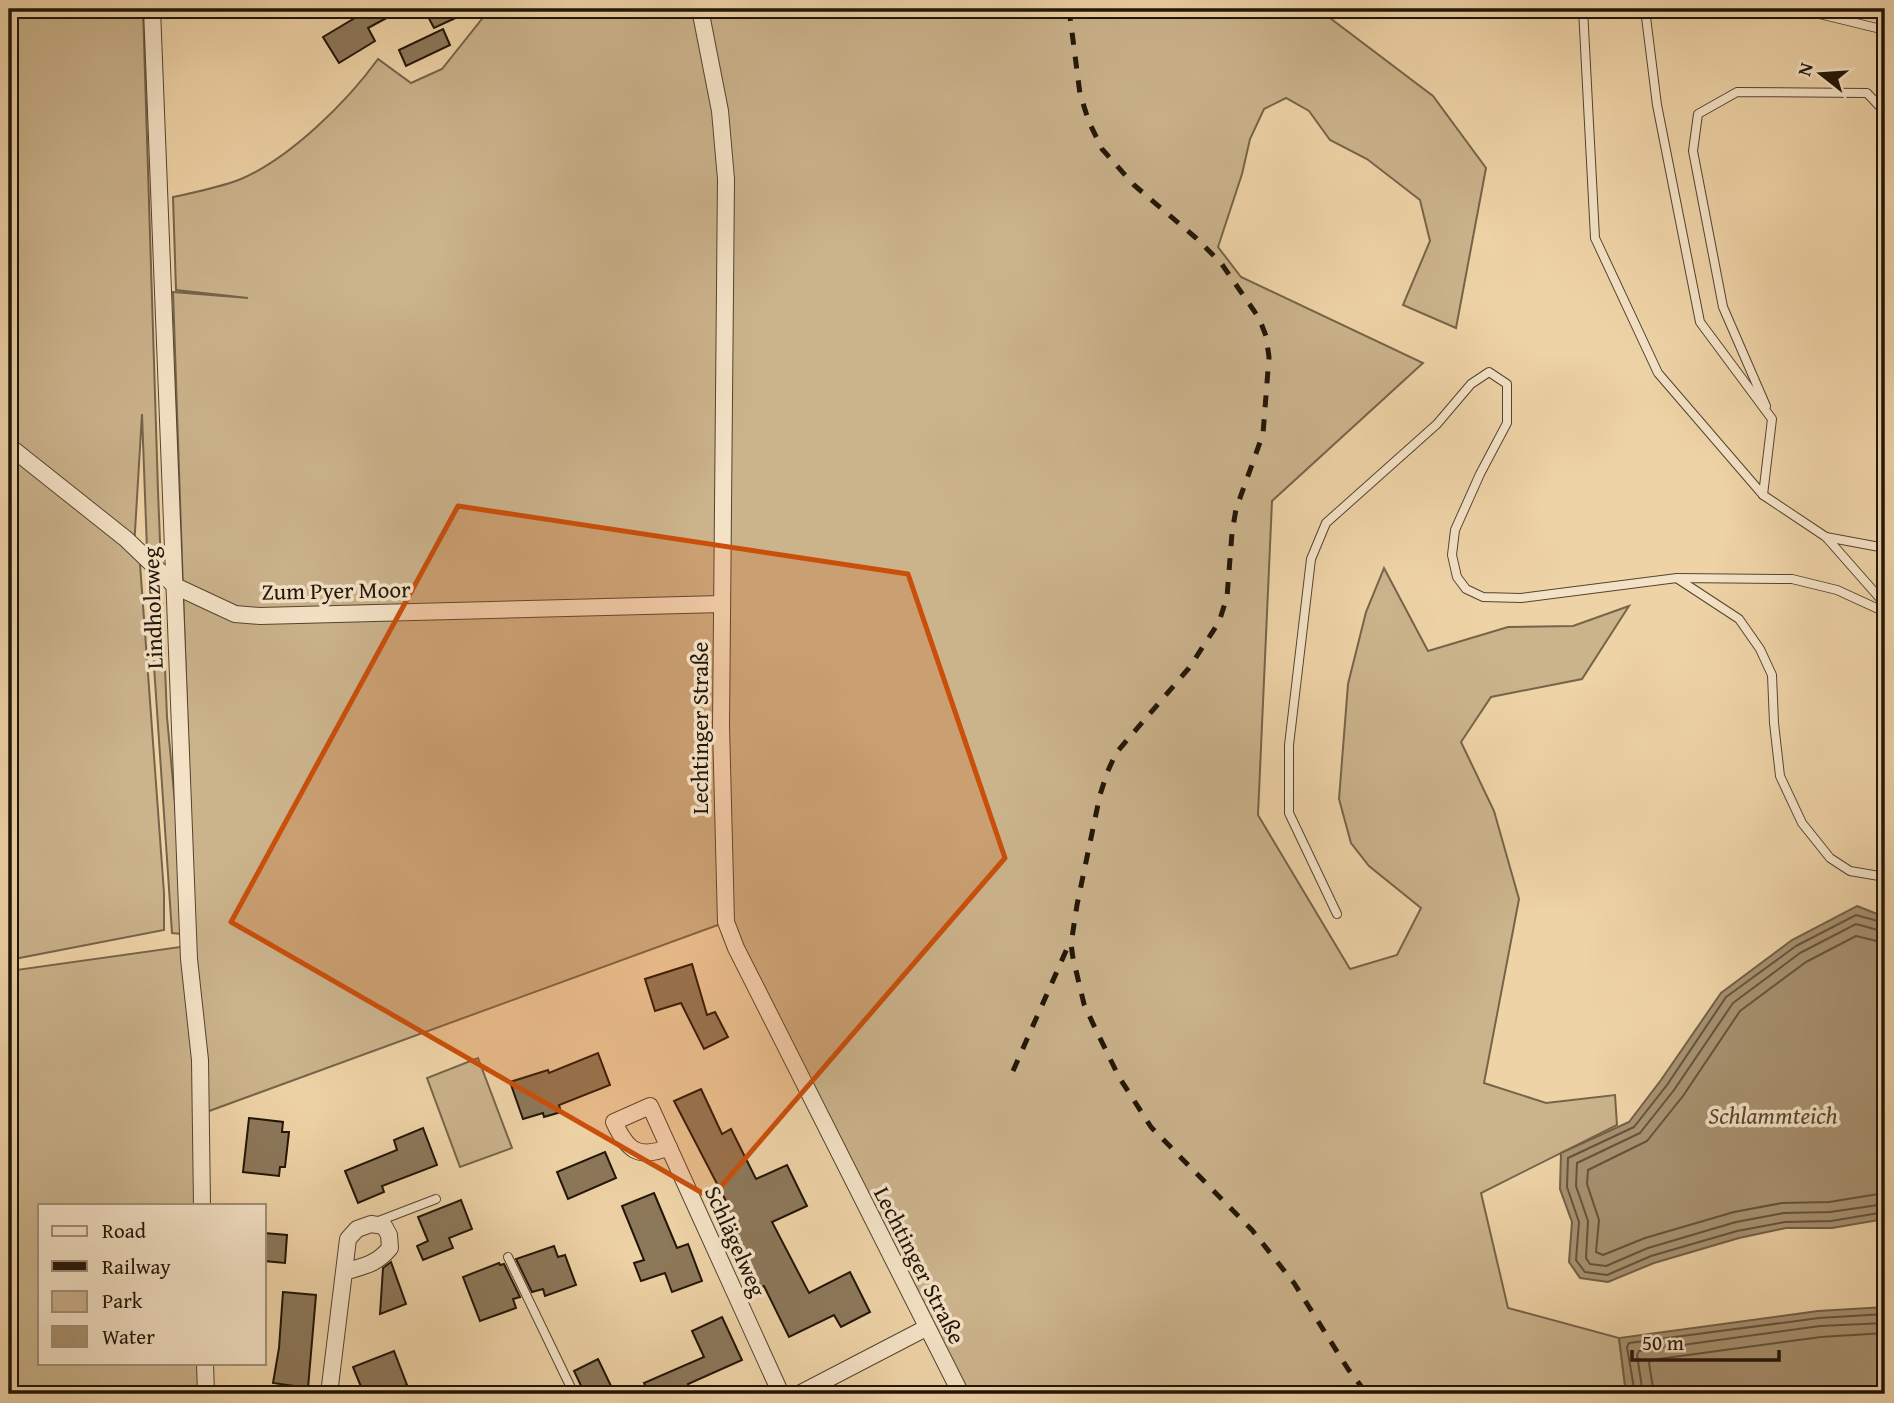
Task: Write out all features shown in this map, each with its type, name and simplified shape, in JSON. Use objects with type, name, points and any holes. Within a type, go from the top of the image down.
[{"type":"street","name":"Lindholzweg","points":[[152,9],[189,959],[200,1060],[202,1204]]},
{"type":"street","name":"Lechtinger Straße","points":[[700,9],[720,111],[726,179],[722,604],[726,922],[736,948],[961,1394]]},
{"type":"street","name":"Zum Pyer Moor","points":[[9,446],[126,539],[174,586],[235,614],[260,616],[722,604]]},
{"type":"street","name":"Schlägelweg","points":[[669,1147],[652,1154],[633,1150],[623,1140],[614,1122],[650,1106],[669,1147],[780,1394]]},
{"type":"street","points":[[329,1394],[348,1239],[357,1229],[371,1224],[384,1226],[389,1235],[390,1248],[382,1258],[369,1266],[344,1272]]},
{"type":"street","points":[[799,1394],[926,1328]]},
{"type":"street","points":[[205,1364],[206,1394]]},
{"type":"lane","points":[[1583,9],[1595,238],[1658,373],[1763,495],[1826,537],[1885,604]]},
{"type":"lane","points":[[1645,9],[1657,105],[1700,322],[1772,419]]},
{"type":"lane","points":[[1799,9],[1885,30]]},
{"type":"lane","points":[[1763,495],[1772,419],[1723,307],[1693,151],[1698,114],[1737,92],[1867,93],[1885,112]]},
{"type":"lane","points":[[1337,914],[1289,813],[1289,744],[1311,559],[1326,523],[1437,424],[1471,384],[1489,372],[1507,384],[1507,423],[1455,530],[1452,555],[1457,577],[1466,589],[1483,597],[1521,598],[1677,578],[1792,579],[1837,590],[1885,612]]},
{"type":"lane","points":[[1826,537],[1885,548]]},
{"type":"lane","points":[[1677,578],[1739,619],[1760,649],[1772,675],[1780,776],[1801,822],[1830,858],[1850,871],[1885,877]]},
{"type":"lane","points":[[371,1224],[436,1199]]},
{"type":"lane","points":[[508,1257],[574,1394]]},
{"type":"highlighted area","points":[[458,506],[908,574],[1005,858],[711,1198],[231,922]]},
{"type":"green space","points":[[9,9],[143,9],[167,717],[179,847],[181,934],[172,933],[148,577],[142,414],[134,548],[140,564],[164,893],[164,930],[9,960]]},
{"type":"green space","points":[[483,9],[1318,9],[1433,96],[1486,168],[1456,328],[1403,305],[1430,241],[1420,200],[1367,159],[1330,140],[1309,111],[1286,98],[1264,109],[1250,139],[1242,174],[1218,247],[1241,277],[1423,363],[1272,501],[1258,815],[1350,969],[1397,955],[1421,908],[1369,866],[1351,843],[1339,799],[1348,684],[1366,612],[1384,568],[1428,651],[1508,627],[1573,626],[1629,606],[1582,679],[1491,697],[1461,742],[1494,811],[1519,899],[1484,1083],[1546,1103],[1615,1095],[1617,1125],[1481,1193],[1508,1308],[1619,1338],[1625,1385],[1629,1394],[961,1394],[726,922],[201,1114],[203,1204],[38,1204],[38,1364],[206,1364],[207,1394],[9,1394],[9,971],[195,945],[173,292],[248,298],[176,290],[173,197],[241,179],[260,170],[316,127],[350,93],[378,59],[411,83],[442,69],[485,15]]},
{"type":"green space","points":[[478,1058],[512,1148],[460,1167],[427,1078]]},
{"type":"water","name":"Schlammteich","points":[[1857,906],[1885,917],[1885,1219],[1832,1228],[1786,1228],[1739,1238],[1654,1263],[1608,1282],[1580,1278],[1569,1262],[1572,1222],[1560,1189],[1561,1153],[1629,1122],[1721,993],[1792,940]]},
{"type":"water","points":[[1885,1307],[1885,1394],[1629,1394],[1625,1385],[1619,1338],[1818,1311]]},
{"type":"building","points":[[370,9],[403,9],[368,28],[375,41],[339,63],[323,37]]},
{"type":"building","points":[[424,9],[475,9],[434,28]]},
{"type":"building","points":[[443,29],[450,45],[406,66],[399,50]]},
{"type":"building","points":[[692,964],[707,1015],[715,1012],[728,1037],[704,1049],[681,1003],[655,1011],[645,979]]},
{"type":"building","points":[[598,1053],[610,1085],[559,1105],[561,1112],[544,1117],[543,1113],[523,1119],[510,1082],[548,1070],[549,1073]]},
{"type":"building","points":[[701,1089],[722,1134],[731,1129],[756,1179],[787,1165],[807,1206],[772,1222],[809,1293],[850,1272],[870,1312],[841,1327],[834,1315],[789,1337],[764,1286],[754,1291],[715,1209],[727,1203],[674,1101]]},
{"type":"building","points":[[249,1118],[283,1122],[282,1132],[289,1132],[285,1167],[280,1167],[279,1176],[243,1172]]},
{"type":"building","points":[[423,1128],[437,1165],[382,1186],[384,1192],[358,1203],[345,1171],[397,1150],[394,1140]]},
{"type":"building","points":[[605,1152],[616,1178],[568,1199],[557,1172]]},
{"type":"building","points":[[654,1193],[677,1248],[688,1244],[702,1281],[672,1292],[665,1273],[641,1281],[634,1263],[644,1260],[622,1206]]},
{"type":"building","points":[[461,1200],[472,1229],[449,1238],[453,1248],[423,1260],[417,1246],[428,1241],[418,1217]]},
{"type":"building","points":[[266,1233],[287,1235],[285,1263],[266,1261]]},
{"type":"building","points":[[554,1246],[558,1257],[565,1255],[576,1285],[545,1296],[543,1289],[532,1292],[516,1259]]},
{"type":"building","points":[[391,1262],[406,1304],[380,1314],[383,1268]]},
{"type":"building","points":[[499,1263],[504,1264],[520,1297],[513,1299],[516,1308],[480,1321],[463,1277]]},
{"type":"building","points":[[283,1292],[316,1295],[308,1388],[273,1383],[279,1348]]},
{"type":"building","points":[[722,1317],[742,1360],[688,1384],[692,1394],[649,1394],[644,1383],[704,1357],[692,1331]]},
{"type":"building","points":[[394,1351],[407,1385],[384,1394],[364,1394],[353,1367]]},
{"type":"building","points":[[598,1359],[612,1388],[600,1394],[585,1394],[574,1371]]},
{"type":"railway","points":[[1069,9],[1080,94],[1102,149],[1134,185],[1221,263],[1259,318],[1266,336],[1269,357],[1263,434],[1236,509],[1227,597],[1219,622],[1189,668],[1116,753],[1107,773],[1077,905],[1071,944],[1073,958],[1084,1004],[1095,1028],[1119,1077],[1151,1127],[1252,1230],[1294,1283],[1348,1369],[1367,1394]]},
{"type":"railway","points":[[1013,1071],[1069,944]]}]
